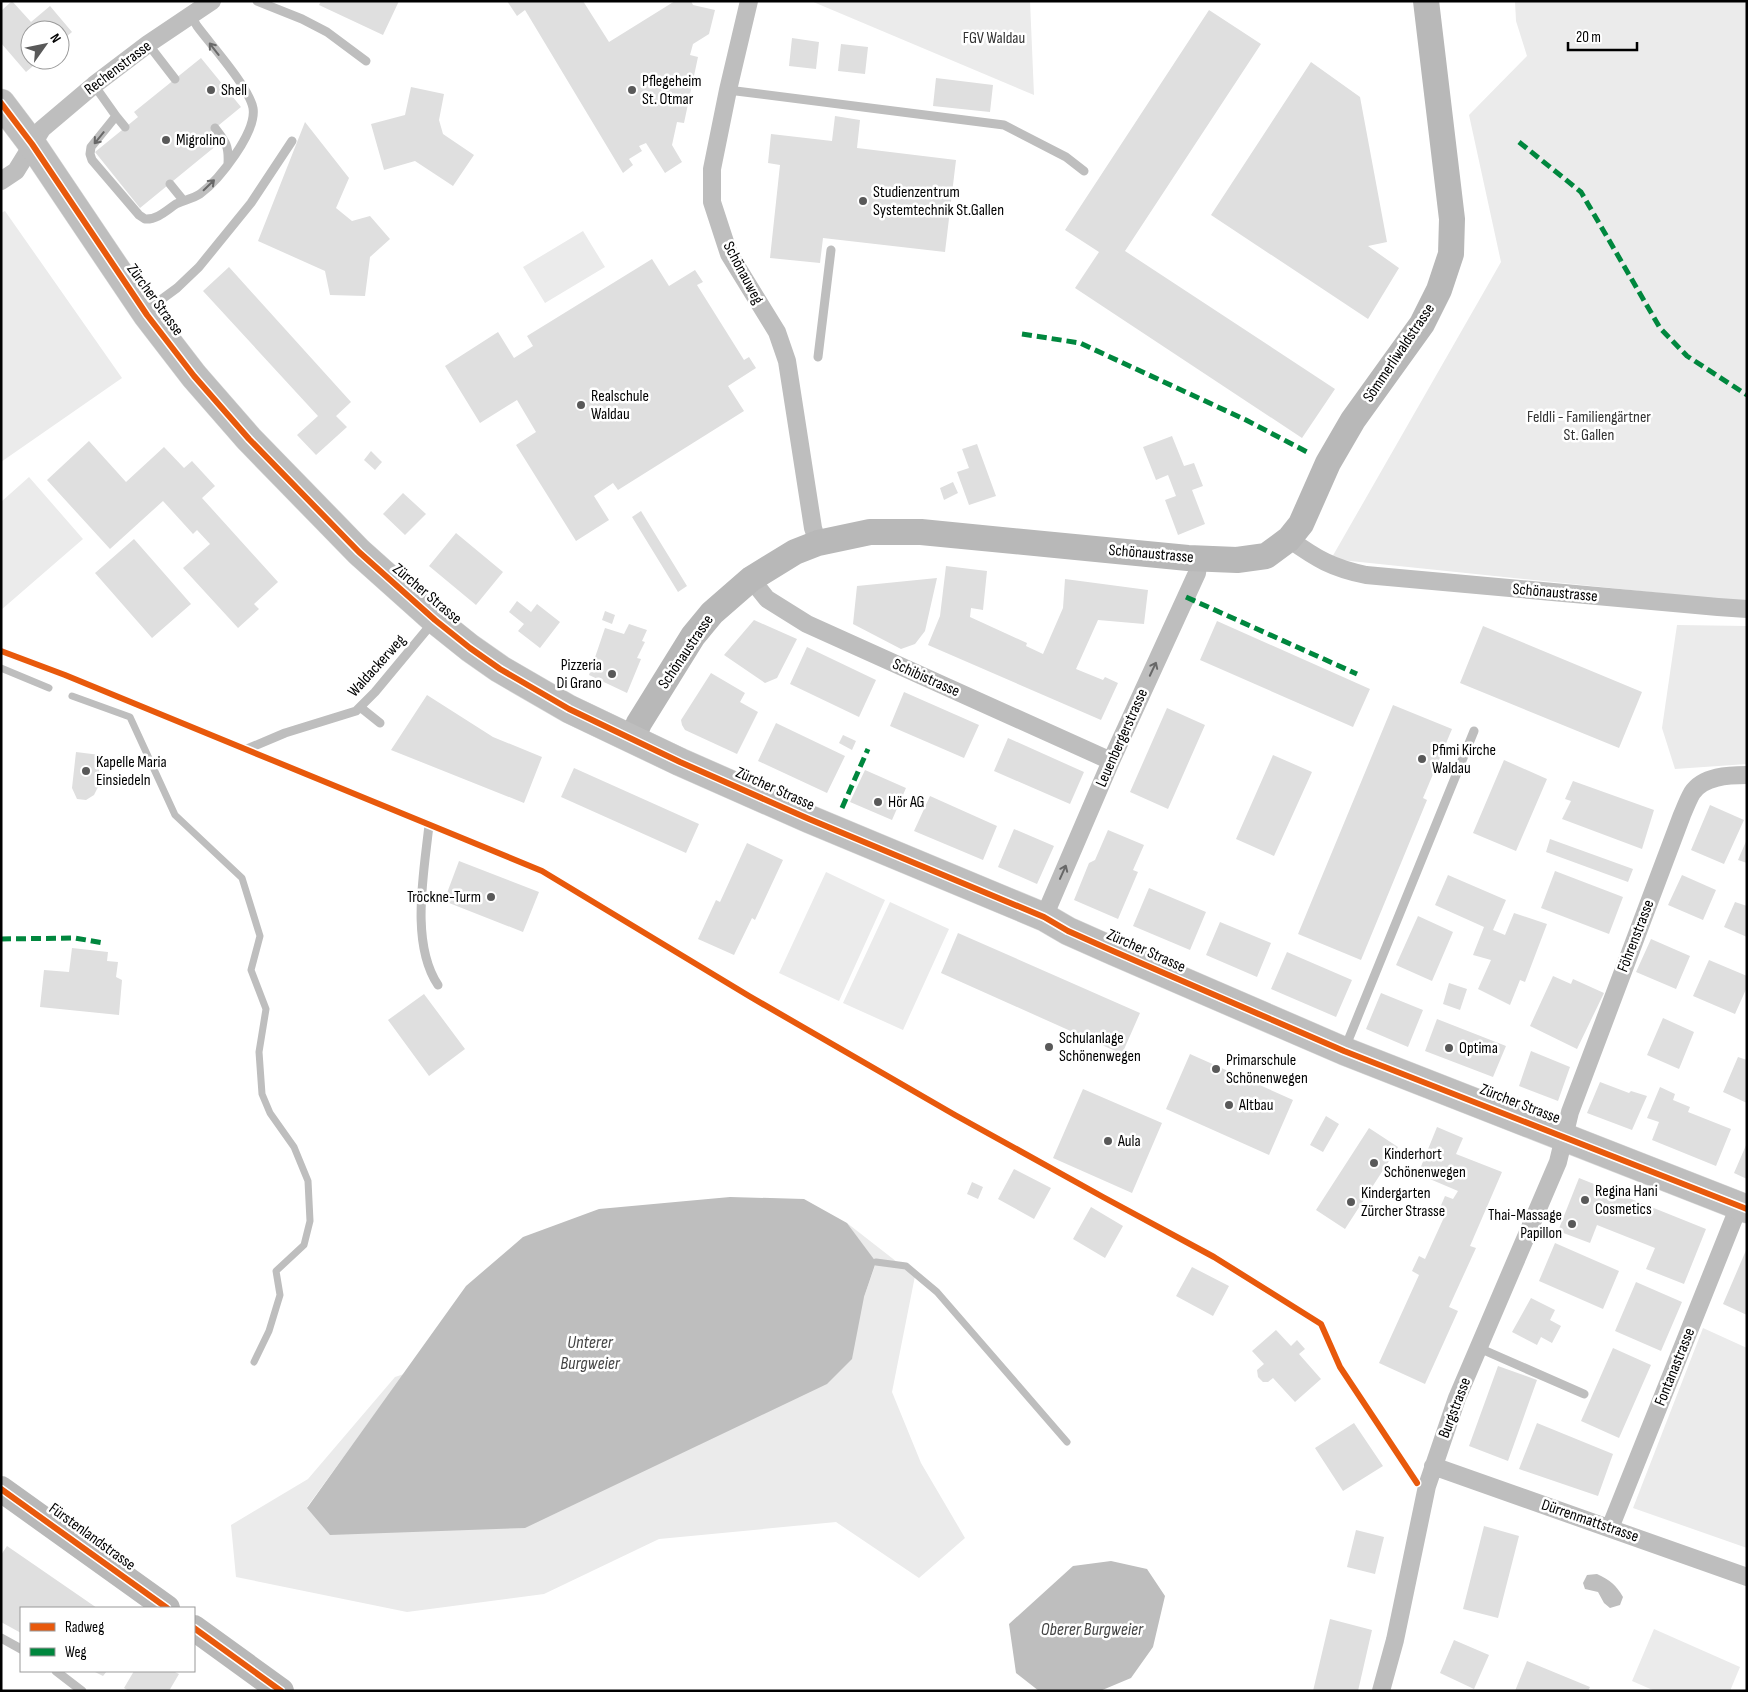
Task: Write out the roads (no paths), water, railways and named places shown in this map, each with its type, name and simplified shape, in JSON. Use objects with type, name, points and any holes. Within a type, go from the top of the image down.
[{"type":"main road","name":"Zürcher Strasse","points":[[1,103],[32,144],[145,312],[200,383],[249,439],[358,552],[435,620],[500,669],[569,709],[632,739],[809,819],[1044,917],[1068,931],[1104,947],[1344,1051],[1743,1208]]},
{"type":"street","name":"Rechenstrasse","points":[[1,181],[16,171],[42,129],[94,85],[148,44],[212,1]]},
{"type":"street","name":"Schönauweg","points":[[748,1],[712,169],[712,202],[729,254],[777,332],[787,361],[813,528],[818,543]]},
{"type":"street","name":"Sömmerliwaldstrasse","points":[[1289,539],[1306,514],[1328,463],[1354,420],[1422,324],[1439,290],[1451,254],[1452,219],[1426,1]]},
{"type":"street","name":"Schönaustrasse","points":[[632,739],[639,723],[693,636],[712,613],[751,579],[795,552],[818,543],[870,532],[921,532],[1199,559],[1237,560],[1266,556],[1289,539],[1323,562],[1342,570],[1366,575],[1747,609]]},
{"type":"street","name":"Leuenbergerstrasse","points":[[1044,917],[1111,761],[1197,573],[1199,559]]},
{"type":"street","name":"Schibistrasse","points":[[751,579],[767,599],[807,624],[1111,761]]},
{"type":"street","name":"Föhrenstrasse","points":[[1564,1136],[1570,1112],[1692,792],[1716,777],[1747,775]]},
{"type":"street","name":"Burgstrasse","points":[[1381,1691],[1395,1640],[1426,1486],[1457,1398],[1558,1162],[1564,1136]]},
{"type":"street","name":"Fontanastrasse","points":[[1610,1528],[1743,1208]]},
{"type":"street","name":"Dürrenmattstrasse","points":[[1433,1466],[1747,1577]]},
{"type":"street","name":"Fürstenlandstrasse","points":[[1,1489],[166,1607]]},
{"type":"street","points":[[195,1629],[281,1691]]},
{"type":"lane","points":[[257,1],[302,19],[328,32],[366,60]]},
{"type":"lane","points":[[116,116],[91,147],[90,154],[92,160],[139,215],[146,220],[154,218],[183,200],[193,198],[207,188],[228,165],[251,127],[253,118],[251,102],[243,87],[196,26],[192,16]]},
{"type":"lane","points":[[148,44],[175,79]]},
{"type":"lane","points":[[94,85],[125,127]]},
{"type":"lane","points":[[728,90],[1004,125],[1066,157],[1084,171]]},
{"type":"lane","points":[[215,128],[228,148],[228,165]]},
{"type":"lane","points":[[145,312],[184,283],[199,267],[251,203],[292,141]]},
{"type":"lane","points":[[170,184],[183,200]]},
{"type":"lane","points":[[818,357],[831,250]]},
{"type":"lane","name":"Waldackerweg","points":[[247,749],[285,733],[356,711],[388,677],[435,620]]},
{"type":"lane","points":[[360,707],[380,723]]},
{"type":"lane","points":[[1344,1051],[1474,732]]},
{"type":"lane","points":[[429,825],[422,897],[421,934],[432,976],[438,985]]},
{"type":"lane","points":[[1479,1348],[1584,1394]]},
{"type":"lane","points":[[1,1638],[20,1648]]},
{"type":"lane","points":[[57,1672],[82,1691]]},
{"type":"water","name":"Unterer Burgweier","points":[[730,1197],[804,1199],[847,1223],[876,1262],[864,1297],[852,1359],[827,1384],[525,1528],[330,1535],[307,1508],[466,1286],[523,1237],[599,1209]]},
{"type":"water","name":"Oberer Burgweier","points":[[1111,1561],[1147,1569],[1165,1596],[1153,1647],[1131,1678],[1100,1691],[1039,1691],[1016,1673],[1009,1624],[1073,1566]]},
{"type":"water","points":[[1597,1574],[1618,1589],[1623,1597],[1620,1605],[1610,1608],[1604,1603],[1598,1592],[1585,1589],[1583,1583],[1587,1575]]},
{"type":"waterway","points":[[1,668],[49,688]]},
{"type":"waterway","points":[[72,696],[130,717],[175,815],[242,878],[260,936],[251,970],[266,1009],[259,1052],[262,1094],[270,1113],[294,1147],[308,1181],[310,1221],[304,1245],[276,1271],[280,1295],[269,1331],[254,1362]]},
{"type":"waterway","points":[[876,1262],[906,1266],[937,1292],[1067,1442]]},
{"type":"place","name":"Shell","points":[[211,90]]},
{"type":"place","name":"Pflegeheim St. Otmar","points":[[632,90]]},
{"type":"place","name":"Migrolino","points":[[166,140]]},
{"type":"place","name":"Studienzentrum Systemtechnik St.Gallen","points":[[863,201]]},
{"type":"place","name":"Realschule Waldau","points":[[581,405]]},
{"type":"place","name":"Pizzeria Di Grano","points":[[612,674]]},
{"type":"place","name":"Pfimi Kirche Waldau","points":[[1422,759]]},
{"type":"place","name":"Kapelle Maria Einsiedeln","points":[[86,771]]},
{"type":"place","name":"Hör AG","points":[[878,802]]},
{"type":"place","name":"Tröckne-Turm","points":[[491,897]]},
{"type":"place","name":"Schulanlage Schönenwegen","points":[[1049,1047]]},
{"type":"place","name":"Optima","points":[[1449,1048]]},
{"type":"place","name":"Primarschule Schönenwegen","points":[[1216,1069]]},
{"type":"place","name":"Altbau","points":[[1229,1105]]},
{"type":"place","name":"Aula","points":[[1108,1141]]},
{"type":"place","name":"Kinderhort Schönenwegen","points":[[1374,1163]]},
{"type":"place","name":"Regina Hani Cosmetics","points":[[1585,1200]]},
{"type":"place","name":"Kindergarten Zürcher Strasse","points":[[1351,1202]]},
{"type":"place","name":"Thai-Massage Papillon","points":[[1572,1224]]},
{"type":"park label","name":"FGV Waldau","points":[[994,38]]},
{"type":"park label","name":"Feldli - Familiengärtner St. Gallen","points":[[1589,426]]}]
